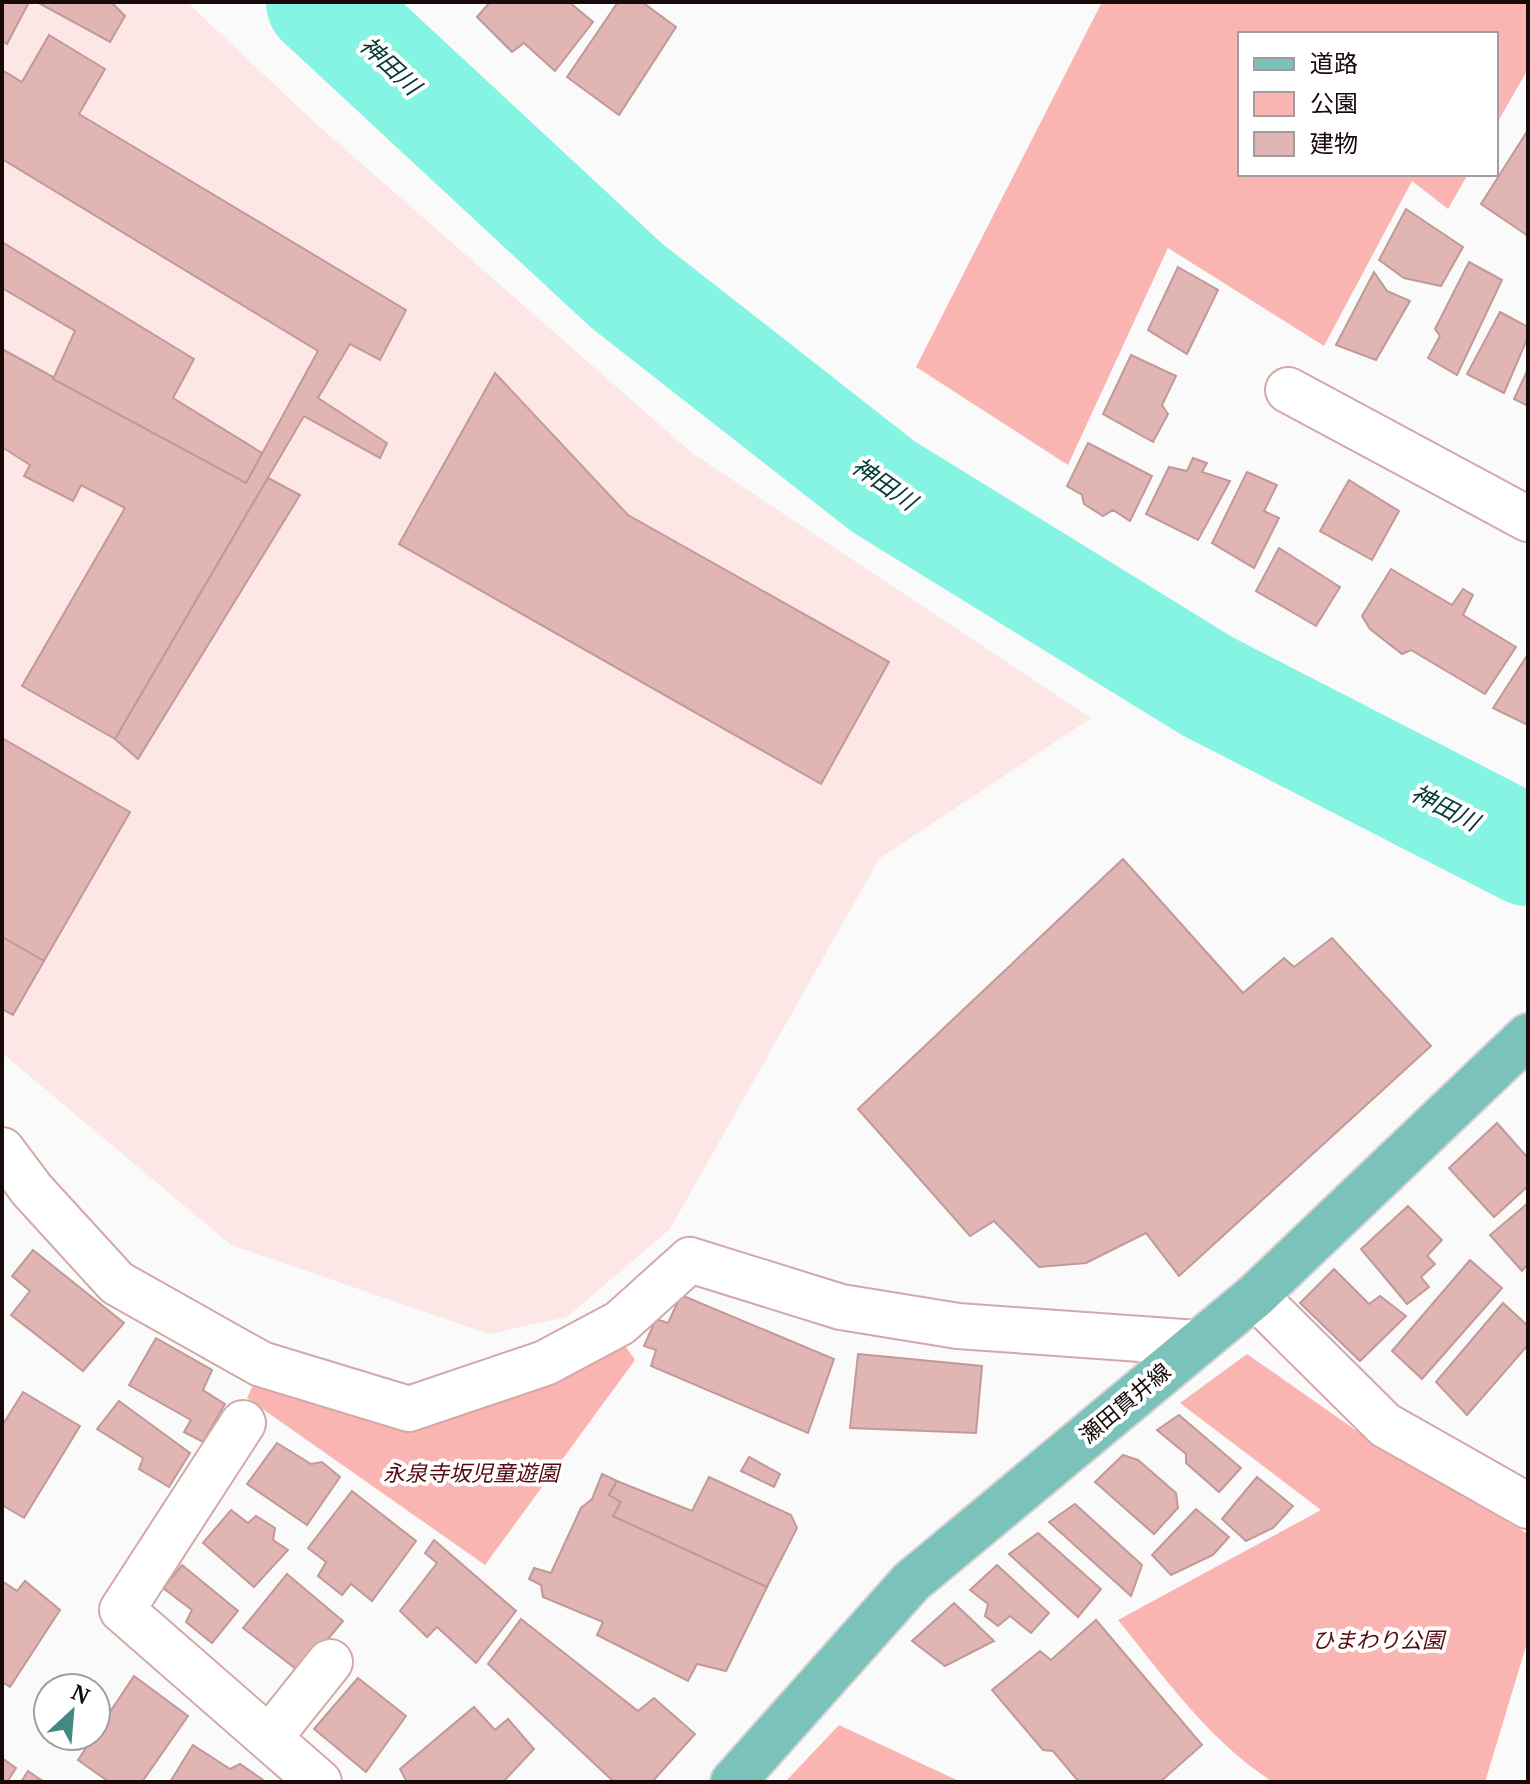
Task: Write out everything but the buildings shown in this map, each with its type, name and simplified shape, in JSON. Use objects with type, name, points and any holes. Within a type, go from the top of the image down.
[{"type":"main road","name":"瀬田貫井線","points":[[733,1782],[911,1582],[1255,1296],[1528,1036]]},
{"type":"street","points":[[1288,390],[1528,519]]},
{"type":"street","points":[[2,1150],[32,1190],[117,1283],[261,1364],[409,1409],[545,1363],[620,1323],[690,1260],[841,1307],[958,1326],[1197,1343]]},
{"type":"street","points":[[1255,1296],[1385,1425],[1528,1506]]},
{"type":"street","points":[[243,1423],[122,1610],[319,1782]]},
{"type":"street","points":[[270,1737],[330,1662]]},
{"type":"shaded area","points":[[2,2],[187,2],[313,121],[692,453],[1091,718],[879,859],[670,1229],[567,1317],[489,1334],[231,1245],[2,1053]]},
{"type":"green space","points":[[1102,2],[1528,2],[1528,69],[1498,122],[1498,32],[1238,32],[1238,176],[1467,176],[1448,209],[1412,181],[1324,346],[1168,248],[1068,465],[916,367]]},
{"type":"green space","name":"永泉寺坂児童遊園","points":[[621,1340],[635,1360],[485,1565],[247,1398],[257,1377],[409,1423]]},
{"type":"green space","name":"ひまわり公園","points":[[1247,1354],[1374,1443],[1528,1534],[1528,1640],[1485,1782],[1273,1782],[1228,1748],[1208,1728],[1118,1620],[1321,1510],[1180,1403]]},
{"type":"green space","points":[[839,1725],[961,1782],[785,1782]]},
{"type":"waterway","name":"神田川","points":[[321,2],[627,286],[884,487],[1207,686],[1528,851]]}]
